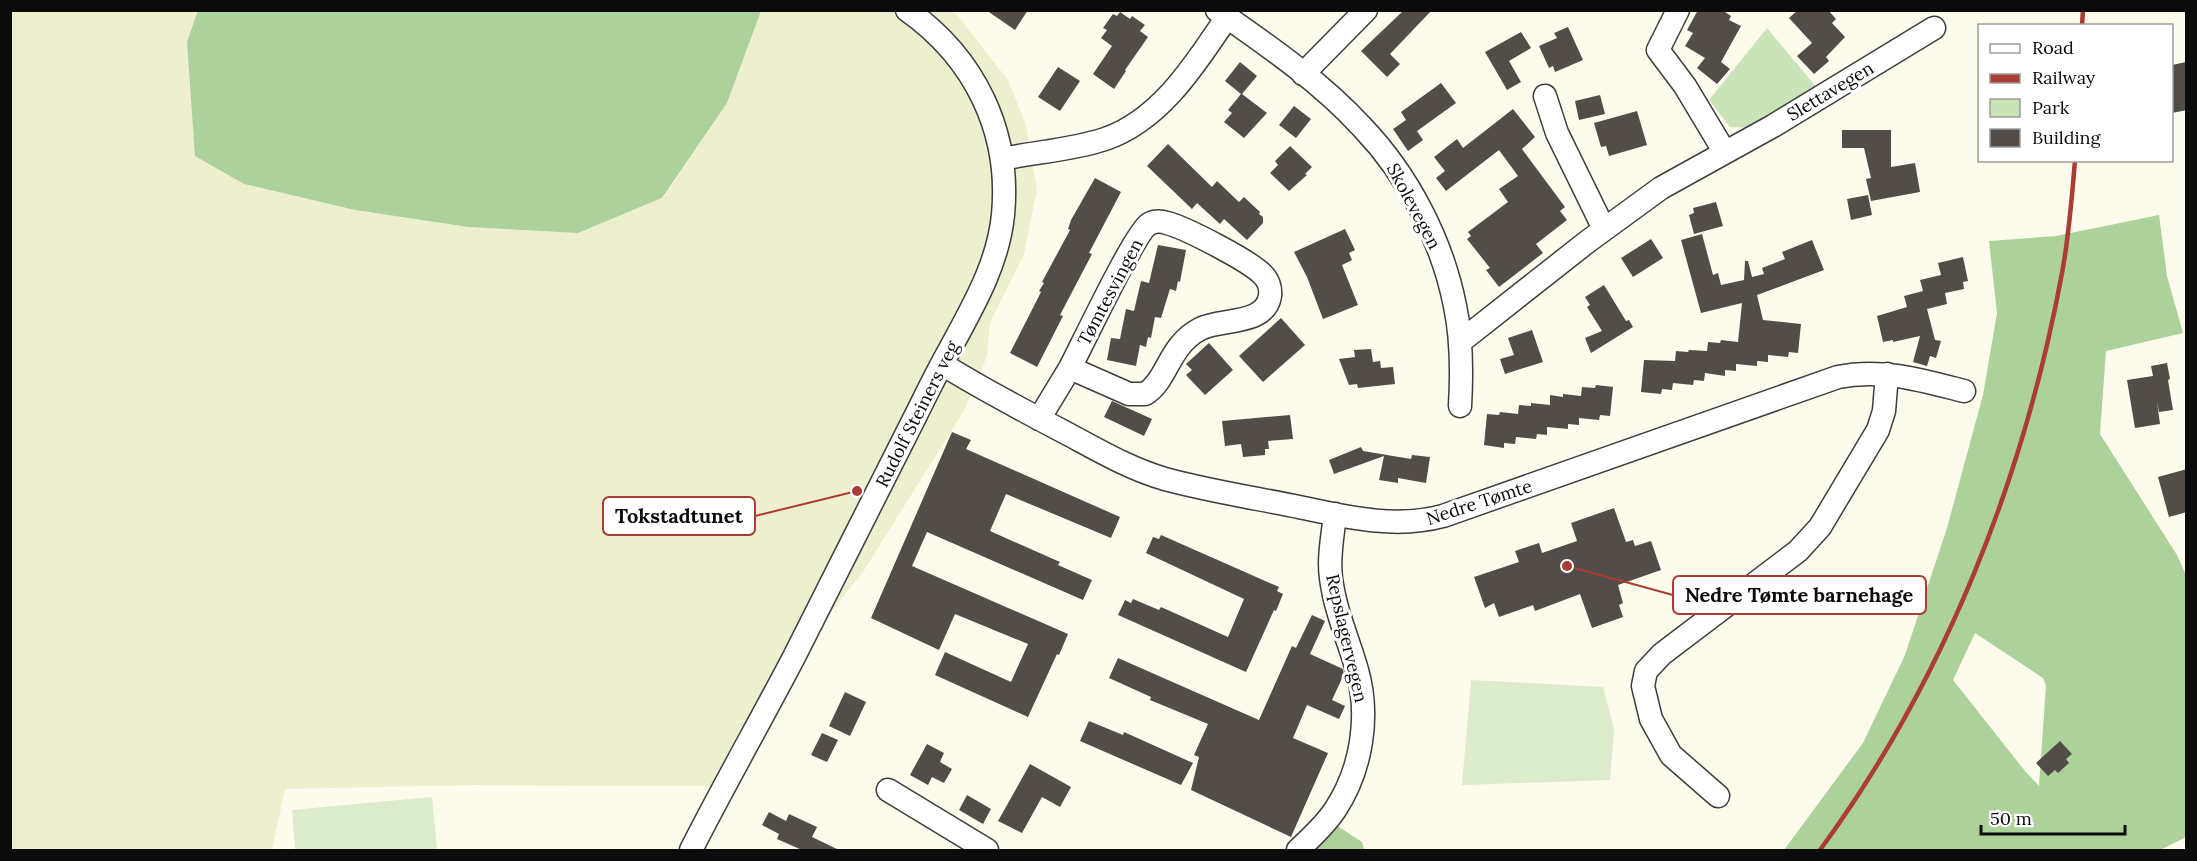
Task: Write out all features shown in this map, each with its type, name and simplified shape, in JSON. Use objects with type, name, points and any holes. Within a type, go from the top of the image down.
[{"type":"street","name":"Rudolf Steiners veg","points":[[691,850],[794,657],[983,286],[996,251],[1003,216],[1004,195],[1002,159],[992,119],[972,75],[952,49],[932,29],[907,10]]},
{"type":"street","points":[[1303,74],[1366,10]]},
{"type":"street","points":[[1678,10],[1658,50],[1685,86],[1724,152]]},
{"type":"street","points":[[1002,159],[1088,144],[1107,138],[1134,124],[1167,97],[1212,39],[1222,14]]},
{"type":"street","name":"Skolevegen","points":[[1222,14],[1303,74],[1362,126],[1410,190],[1432,235],[1455,306],[1460,342],[1460,406]]},
{"type":"street","name":"Slettavegen","points":[[1460,342],[1604,229],[1661,188],[1773,126],[1934,28]]},
{"type":"street","points":[[1545,96],[1557,133],[1604,229]]},
{"type":"street","name":"Tømtesvingen","points":[[1039,419],[1070,368],[1125,261],[1148,224],[1168,223],[1202,238],[1255,268],[1268,282],[1270,298],[1262,311],[1246,318],[1210,325],[1192,334],[1177,348],[1156,383],[1145,394],[1129,394],[1070,368]]},
{"type":"street","name":"Nedre Tømte","points":[[942,364],[983,390],[1122,462],[1164,478],[1335,514],[1399,523],[1429,520],[1826,381],[1858,373],[1912,378],[1964,391]]},
{"type":"street","points":[[1718,796],[1671,754],[1651,719],[1643,686],[1646,672],[1662,654],[1798,551],[1820,526],[1878,430],[1884,411],[1887,374]]},
{"type":"street","name":"Repslagervegen","points":[[1298,850],[1335,810],[1358,762],[1361,741],[1362,689],[1333,595],[1330,574],[1335,514]]},
{"type":"street","points":[[888,790],[987,850]]},
{"type":"green space","points":[[198,10],[761,11],[727,103],[662,198],[578,233],[468,227],[355,210],[244,184],[195,156],[187,42]]},
{"type":"green space","points":[[950,10],[958,16],[1008,80],[1026,125],[1037,190],[1024,254],[990,323],[987,356],[965,409],[863,572],[815,632],[763,740],[744,763],[732,786],[476,785],[285,789],[272,850],[11,850],[10,11],[198,11],[187,42],[244,184],[355,210],[468,227],[578,233],[663,198],[727,103],[761,11]]},
{"type":"green space","points":[[1767,28],[1818,89],[1752,128],[1730,127],[1709,100]]},
{"type":"green space","points":[[2159,215],[2167,276],[2183,333],[2106,351],[2100,434],[2177,555],[2186,575],[2186,837],[2160,850],[1784,850],[1863,743],[1905,655],[1947,528],[1983,395],[1997,313],[1989,241],[2056,236]],"holes":[[[1975,633],[2043,678],[2046,686],[2039,786],[1953,680]]]},
{"type":"green space","points":[[1471,680],[1603,687],[1614,729],[1610,780],[1462,785]]},
{"type":"green space","points":[[432,797],[437,850],[295,850],[292,810]]},
{"type":"green space","points":[[1322,816],[1362,842],[1364,850],[1292,850]]},
{"type":"building","points":[[986,10],[1028,10],[1015,30]]},
{"type":"building","points":[[1404,10],[1432,10],[1390,54],[1400,64],[1387,77],[1361,51]]},
{"type":"building","points":[[1698,10],[1722,10],[1731,16],[1729,20],[1741,26],[1721,62],[1730,69],[1717,84],[1697,68],[1705,58],[1685,46],[1693,33],[1687,30]]},
{"type":"building","points":[[1798,10],[1828,10],[1836,19],[1832,23],[1845,37],[1826,57],[1829,61],[1814,74],[1797,56],[1812,43],[1789,18]]},
{"type":"building","points":[[1120,12],[1130,19],[1132,16],[1145,25],[1140,31],[1148,37],[1114,89],[1093,74],[1112,46],[1101,38],[1107,30],[1103,28],[1113,14],[1117,16]]},
{"type":"building","points":[[1568,27],[1583,60],[1555,72],[1553,66],[1549,68],[1539,46],[1557,38],[1554,33]]},
{"type":"building","points":[[1521,32],[1531,48],[1509,61],[1521,82],[1507,90],[1485,52]]},
{"type":"building","points":[[1240,62],[1257,76],[1242,94],[1267,113],[1244,138],[1224,122],[1232,113],[1228,110],[1241,94],[1225,81]]},
{"type":"building","points":[[2186,62],[2187,110],[2173,113],[2173,65]]},
{"type":"building","points":[[1058,67],[1080,81],[1060,111],[1038,97]]},
{"type":"building","points":[[1441,83],[1456,103],[1417,131],[1423,140],[1408,151],[1393,129],[1406,120],[1401,112]]},
{"type":"building","points":[[1600,95],[1605,114],[1579,120],[1575,101]]},
{"type":"building","points":[[1294,106],[1311,119],[1296,138],[1279,125]]},
{"type":"building","points":[[1513,109],[1535,137],[1522,149],[1565,207],[1560,211],[1567,220],[1536,244],[1543,253],[1499,287],[1486,270],[1490,268],[1467,239],[1471,236],[1468,232],[1508,202],[1499,189],[1518,176],[1499,150],[1446,191],[1436,178],[1445,171],[1434,157],[1457,139],[1463,148]]},
{"type":"building","points":[[1637,111],[1647,145],[1609,156],[1606,146],[1601,147],[1594,123]]},
{"type":"building","points":[[1842,130],[1891,130],[1891,167],[1915,163],[1920,192],[1871,201],[1866,179],[1871,178],[1864,148],[1842,148]]},
{"type":"building","points":[[1168,144],[1212,187],[1217,181],[1239,202],[1244,197],[1260,212],[1263,223],[1247,240],[1224,219],[1220,224],[1197,203],[1192,209],[1147,166]]},
{"type":"building","points":[[1290,146],[1312,167],[1305,174],[1307,175],[1289,191],[1270,173],[1278,165],[1275,161]]},
{"type":"building","points":[[1095,178],[1121,192],[1089,253],[1092,254],[1060,315],[1063,316],[1037,367],[1010,353],[1041,292],[1039,291],[1044,283],[1042,282],[1070,230],[1068,229],[1071,220]]},
{"type":"building","points":[[1868,195],[1872,215],[1851,220],[1847,199]]},
{"type":"building","points":[[1716,202],[1723,226],[1694,234],[1689,215],[1694,213],[1693,208]]},
{"type":"building","points":[[1345,229],[1355,250],[1349,253],[1352,260],[1342,265],[1358,305],[1323,319],[1307,277],[1294,252]]},
{"type":"building","points":[[1702,234],[1713,275],[1718,273],[1721,285],[1744,280],[1745,261],[1748,261],[1752,277],[1764,274],[1762,268],[1785,259],[1782,252],[1812,240],[1824,270],[1757,295],[1763,320],[1801,324],[1798,353],[1789,352],[1788,357],[1768,355],[1768,362],[1757,361],[1757,366],[1736,364],[1736,371],[1725,370],[1725,376],[1705,373],[1704,381],[1694,380],[1693,385],[1673,383],[1672,390],[1662,389],[1661,394],[1641,392],[1644,360],[1675,361],[1676,351],[1707,351],[1708,342],[1720,343],[1721,340],[1738,342],[1742,303],[1701,313],[1681,240]]},
{"type":"building","points":[[1651,239],[1663,258],[1633,277],[1621,258]]},
{"type":"building","points":[[1158,245],[1186,250],[1180,282],[1178,281],[1176,291],[1170,289],[1161,318],[1155,317],[1151,338],[1148,337],[1146,347],[1140,345],[1136,366],[1107,360],[1111,338],[1120,339],[1126,309],[1134,311],[1141,281],[1149,283]]},
{"type":"building","points":[[1963,257],[1968,281],[1963,282],[1964,289],[1945,293],[1947,304],[1927,309],[1935,340],[1941,341],[1936,358],[1930,356],[1927,366],[1913,362],[1920,336],[1883,342],[1877,316],[1907,307],[1904,296],[1923,291],[1920,280],[1941,275],[1938,263]]},
{"type":"building","points":[[1604,285],[1626,321],[1629,320],[1633,327],[1591,353],[1585,338],[1602,331],[1587,307],[1590,305],[1585,297]]},
{"type":"building","points":[[1281,318],[1305,345],[1263,382],[1239,356]]},
{"type":"building","points":[[1532,330],[1543,362],[1505,374],[1500,359],[1514,355],[1508,338]]},
{"type":"building","points":[[1209,343],[1233,370],[1205,395],[1186,375],[1192,370],[1186,364]]},
{"type":"building","points":[[1371,349],[1373,362],[1380,361],[1381,368],[1393,367],[1395,384],[1358,388],[1357,384],[1349,385],[1339,359],[1355,357],[1354,350]]},
{"type":"building","points":[[2167,363],[2173,410],[2159,412],[2157,402],[2160,424],[2135,428],[2127,380],[2153,376],[2151,366]]},
{"type":"building","points":[[1596,385],[1613,387],[1610,416],[1600,415],[1599,420],[1579,418],[1579,425],[1568,424],[1568,429],[1547,427],[1547,435],[1537,434],[1536,439],[1516,437],[1515,444],[1504,443],[1504,448],[1484,445],[1487,414],[1499,415],[1500,412],[1518,414],[1519,405],[1531,406],[1531,403],[1550,405],[1550,395],[1581,396],[1582,387],[1595,388]]},
{"type":"building","points":[[1112,401],[1152,419],[1144,436],[1104,417]]},
{"type":"building","points":[[1290,415],[1293,439],[1268,441],[1269,449],[1265,449],[1265,455],[1243,457],[1241,444],[1225,446],[1222,421]]},
{"type":"building","points":[[952,432],[971,440],[966,449],[1120,517],[1111,538],[1006,494],[990,531],[1060,562],[1058,565],[1092,580],[1083,600],[927,532],[912,566],[1068,634],[1028,717],[935,675],[945,652],[1011,682],[1028,644],[955,614],[939,650],[871,618]]},
{"type":"building","points":[[1361,447],[1363,451],[1411,459],[1412,455],[1430,457],[1426,483],[1398,478],[1398,483],[1379,480],[1384,456],[1334,474],[1329,460]]},
{"type":"building","points":[[2187,469],[2187,512],[2169,517],[2158,477]]},
{"type":"building","points":[[1614,508],[1626,542],[1633,540],[1635,546],[1651,541],[1661,570],[1618,585],[1623,603],[1619,605],[1623,617],[1592,628],[1580,594],[1535,611],[1533,605],[1499,617],[1494,603],[1485,608],[1474,577],[1519,562],[1515,551],[1539,543],[1542,553],[1577,541],[1571,523]]},
{"type":"building","points":[[1161,535],[1279,587],[1277,591],[1283,594],[1246,672],[1118,615],[1125,600],[1131,603],[1133,599],[1159,610],[1161,607],[1228,637],[1244,599],[1146,553],[1153,537],[1159,539]]},
{"type":"building","points":[[1312,615],[1325,621],[1310,654],[1343,669],[1344,674],[1332,700],[1345,706],[1339,719],[1307,705],[1293,738],[1328,753],[1291,837],[1191,790],[1199,757],[1194,755],[1208,724],[1150,700],[1151,697],[1109,678],[1118,658],[1259,720],[1292,646],[1296,648]]},
{"type":"building","points":[[845,692],[866,702],[850,736],[829,726]]},
{"type":"building","points":[[1089,721],[1123,735],[1124,732],[1193,763],[1181,785],[1080,741]]},
{"type":"building","points":[[822,733],[838,740],[827,762],[811,755]]},
{"type":"building","points":[[2060,741],[2072,754],[2066,759],[2069,763],[2058,773],[2055,770],[2048,776],[2036,763]]},
{"type":"building","points":[[927,744],[944,753],[940,762],[952,769],[944,783],[932,777],[928,785],[910,775]]},
{"type":"building","points":[[1030,764],[1071,787],[1060,807],[1042,797],[1022,833],[998,821]]},
{"type":"building","points":[[967,795],[991,809],[983,824],[959,810]]},
{"type":"building","points":[[769,812],[786,821],[789,814],[817,827],[812,837],[839,850],[802,850],[777,839],[779,834],[762,825]]},
{"type":"railway","points":[[2082,24],[2083,10]]},
{"type":"railway","points":[[1820,850],[1864,785],[1905,718],[1941,647],[1973,575],[2001,502],[2026,426],[2046,350],[2064,259],[2075,162]]},
{"type":"place","name":"Tokstadtunet","points":[[857,491]]},
{"type":"place","name":"Nedre Tømte barnehage","points":[[1567,566]]}]
